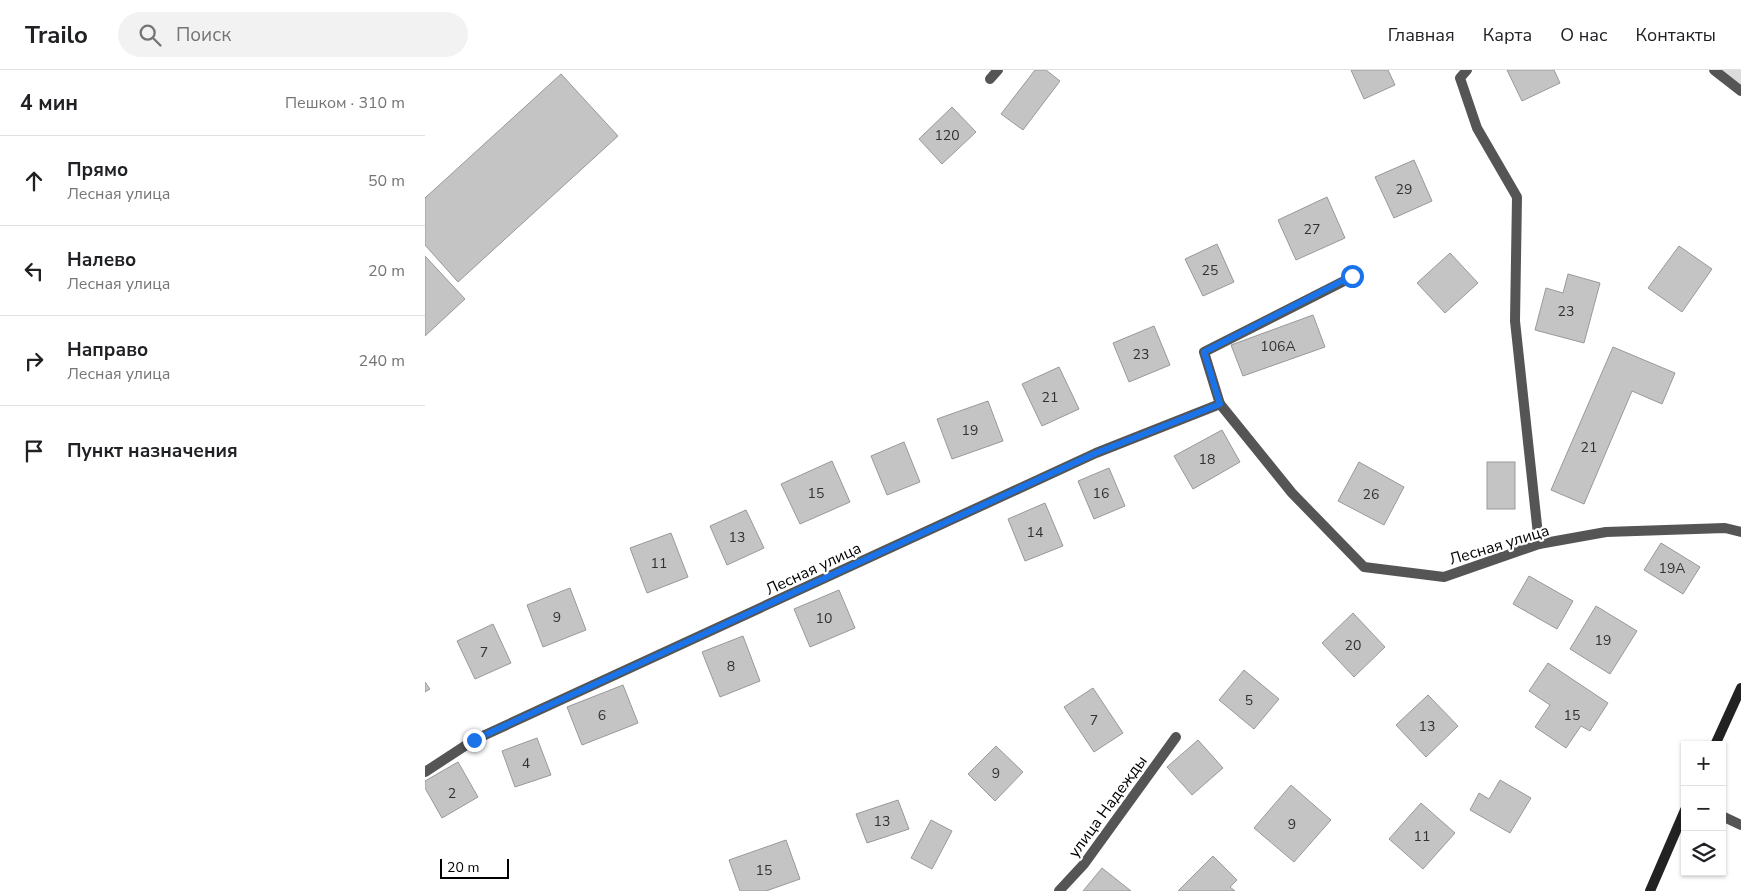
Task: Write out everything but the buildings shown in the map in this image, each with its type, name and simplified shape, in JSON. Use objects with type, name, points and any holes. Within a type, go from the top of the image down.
[{"type":"street","points":[[990,79],[998,70]]},
{"type":"street","points":[[1467,70],[1459,78],[1477,128],[1517,197],[1515,320],[1539,544]]},
{"type":"street","points":[[1714,70],[1741,91]]},
{"type":"street","name":"Лесная улица","points":[[1352,276],[1204,352],[1220,404],[1293,493],[1364,567],[1444,577],[1539,544],[1606,532],[1725,528],[1741,532]]},
{"type":"street","name":"Лесная улица","points":[[425,772],[474,740],[1096,453],[1220,404]]},
{"type":"street","points":[[1717,741],[1741,688]]},
{"type":"street","name":"улица Надежды","points":[[1059,891],[1084,864],[1176,737]]},
{"type":"street","points":[[1726,818],[1741,825]]},
{"type":"street","points":[[1650,891],[1681,819]]},
{"type":"shaded area","points":[[1716,70],[1741,70],[1741,90]]},
{"type":"route","points":[[474,740],[1096,453],[1220,404],[1204,352],[1352,276]]}]
